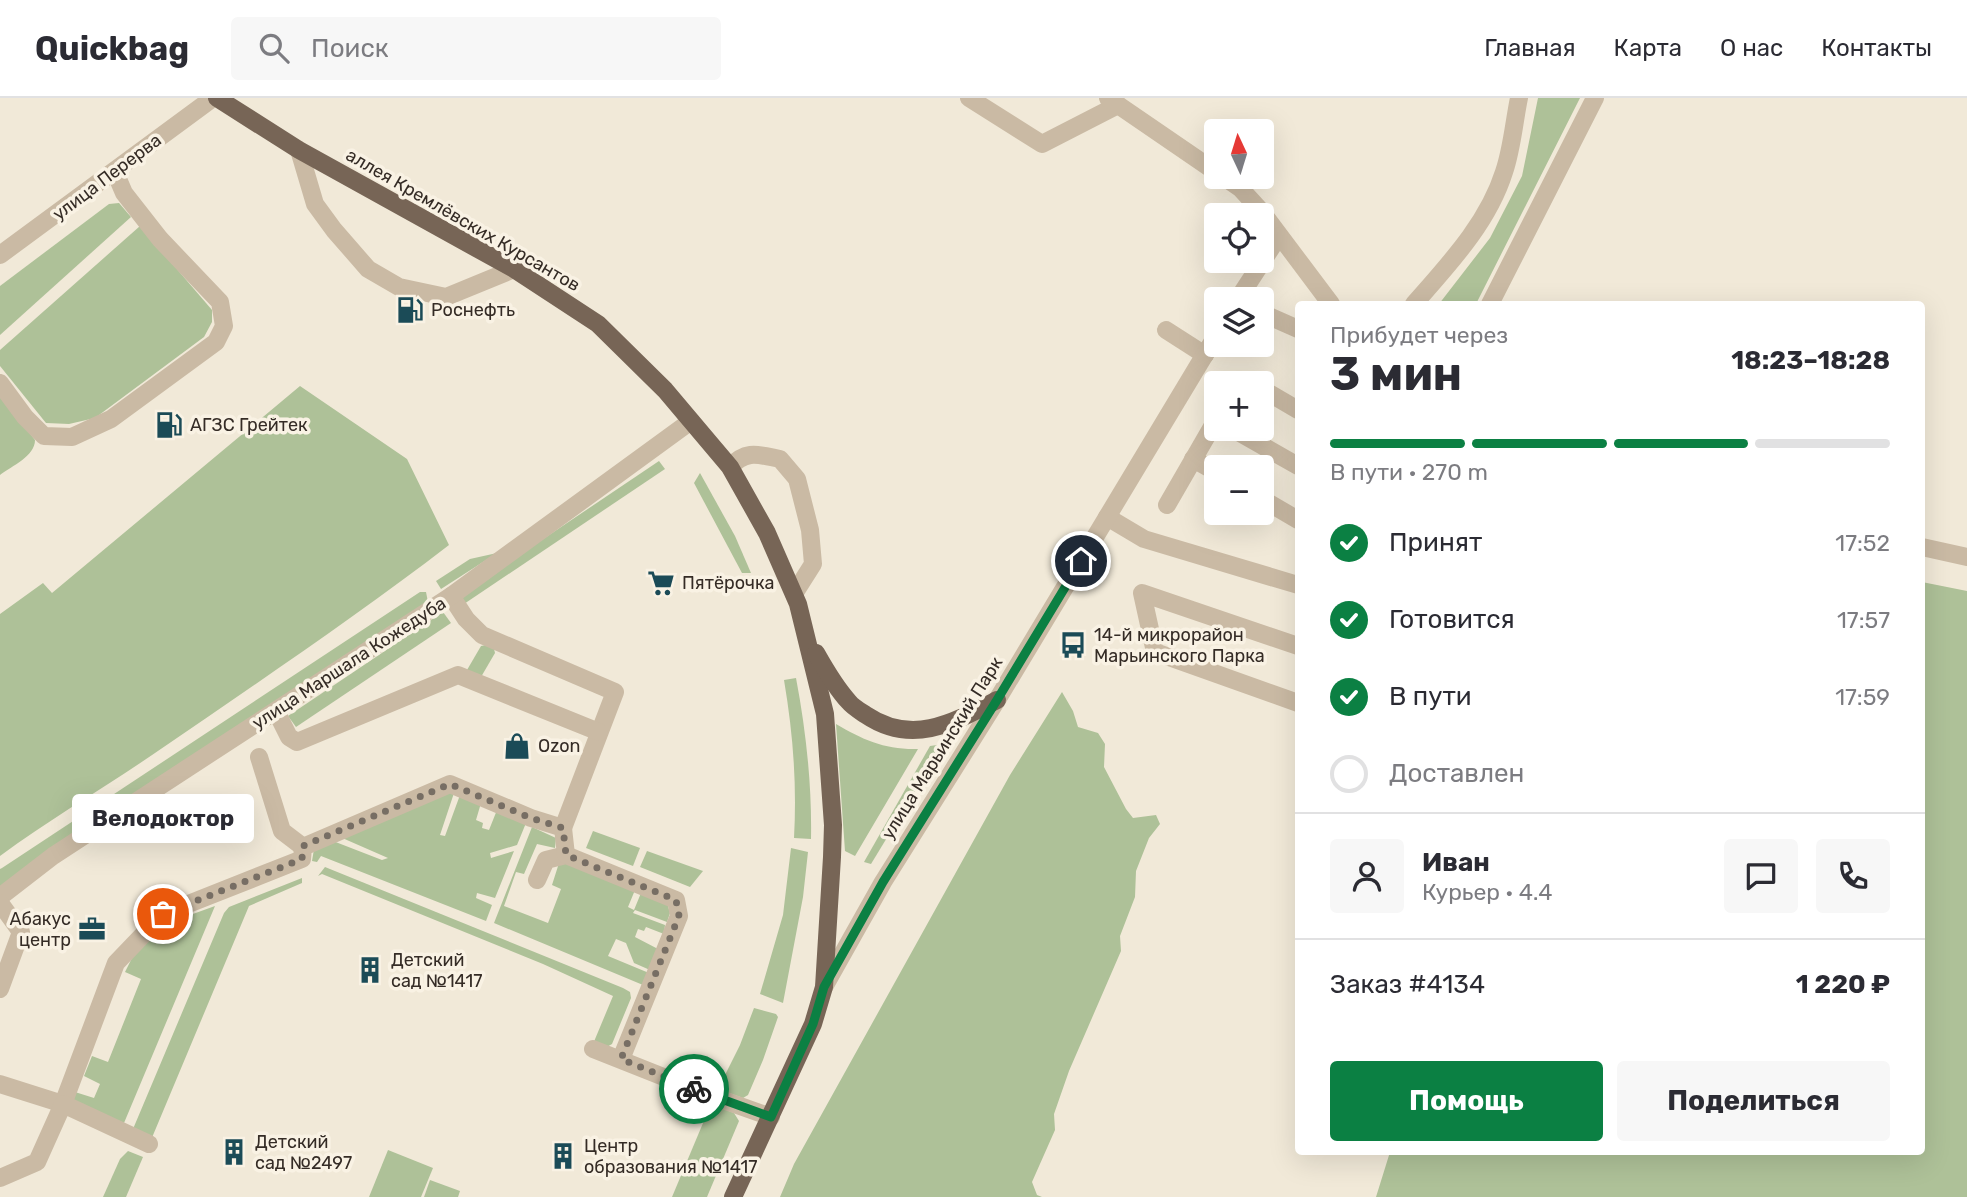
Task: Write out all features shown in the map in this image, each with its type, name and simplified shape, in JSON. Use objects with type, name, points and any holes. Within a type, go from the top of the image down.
[{"type":"main road","name":"аллея Кремлёвских Курсантов","points":[[215,98],[299,150],[514,269],[598,324],[665,390],[730,467],[767,533],[794,594],[825,714],[833,825],[824,987]]},
{"type":"main road","points":[[807,638],[849,704],[874,721],[900,730],[923,731],[937,727],[997,700]]},
{"type":"main road","name":"улица Марьинский Парк","points":[[733,1197],[813,1024],[824,987]]},
{"type":"street","name":"улица Перерва","points":[[0,255],[215,98]]},
{"type":"street","points":[[969,98],[1042,144],[1113,101],[1204,164]]},
{"type":"street","points":[[1417,301],[1463,248],[1499,184],[1505,171],[1519,98]]},
{"type":"street","points":[[1492,301],[1595,98]]},
{"type":"street","points":[[299,150],[315,204],[368,269],[399,287],[446,297],[514,269]]},
{"type":"street","points":[[0,383],[44,436],[72,437],[111,419],[216,342],[224,327],[220,302],[160,239],[124,192],[115,172]]},
{"type":"street","points":[[1241,189],[1262,212],[1329,301]]},
{"type":"street","points":[[1246,287],[1279,236]]},
{"type":"street","points":[[1274,318],[1295,328]]},
{"type":"street","points":[[1166,330],[1204,354]]},
{"type":"street","name":"улица Марьинский Парк","points":[[824,987],[883,882],[997,700],[1204,357]]},
{"type":"street","points":[[1274,396],[1295,408]]},
{"type":"street","name":"улица Маршала Кожедуба","points":[[0,897],[53,856],[451,596],[691,421]]},
{"type":"street","points":[[1167,505],[1204,440]]},
{"type":"street","points":[[1254,441],[1295,464]]},
{"type":"street","points":[[730,467],[743,456],[780,459],[797,480],[810,530],[813,564],[794,594]]},
{"type":"street","points":[[1193,459],[1204,465]]},
{"type":"street","points":[[1274,506],[1295,518]]},
{"type":"street","points":[[1107,517],[1144,539],[1295,584]]},
{"type":"street","points":[[1925,548],[1967,557]]},
{"type":"street","points":[[1295,645],[1142,593],[1156,652],[1295,702]]},
{"type":"street","points":[[451,596],[466,619],[482,635],[615,692],[563,828],[566,855]]},
{"type":"street","points":[[276,711],[289,737],[297,742],[458,675],[599,732]]},
{"type":"street","points":[[259,757],[282,831],[303,846]]},
{"type":"street","points":[[303,846],[450,784],[531,818],[563,828]]},
{"type":"street","points":[[0,1178],[37,1163],[63,1104],[116,963],[163,914],[302,859],[303,846]]},
{"type":"street","points":[[537,880],[546,860],[566,855],[676,900],[679,916],[621,1059]]},
{"type":"street","points":[[0,903],[21,932],[0,989]]},
{"type":"street","points":[[593,1049],[771,1117]]},
{"type":"street","points":[[0,1084],[63,1104],[149,1144]]},
{"type":"green space","points":[[1538,98],[1580,98],[1478,301],[1441,301],[1490,238],[1522,176]]},
{"type":"green space","points":[[119,203],[131,217],[0,335],[0,286],[109,204]]},
{"type":"green space","points":[[140,226],[212,310],[212,322],[204,337],[95,418],[69,424],[46,423],[0,366],[0,350]]},
{"type":"green space","points":[[300,386],[407,459],[449,545],[266,677],[0,856],[0,614],[43,583],[52,593]]},
{"type":"green space","points":[[0,396],[35,440],[27,456],[0,475]]},
{"type":"green space","points":[[659,461],[665,469],[464,604],[457,597]]},
{"type":"green space","points":[[700,473],[735,536],[751,573],[742,573],[694,483]]},
{"type":"green space","points":[[497,553],[441,589],[436,581],[470,559]]},
{"type":"green space","points":[[1925,583],[1967,591],[1967,1197],[1376,1197],[1389,1155],[1925,1155]]},
{"type":"green space","points":[[420,592],[426,592],[428,602],[0,887],[0,869]]},
{"type":"green space","points":[[443,612],[451,623],[296,727],[288,716]]},
{"type":"green space","points":[[481,646],[494,649],[495,653],[481,677],[467,670]]},
{"type":"green space","points":[[796,678],[808,758],[811,839],[794,838],[794,759],[784,680]]},
{"type":"green space","points":[[1062,692],[1073,711],[1078,727],[1098,733],[1105,744],[1104,767],[1126,809],[1133,818],[1156,815],[1160,824],[1149,838],[1136,871],[1135,897],[1120,936],[1121,951],[1069,1071],[1054,1114],[1055,1130],[1032,1182],[1037,1195],[1042,1197],[780,1197],[794,1164],[1010,775]]},
{"type":"green space","points":[[836,724],[875,743],[895,748],[918,749],[855,856],[845,851]]},
{"type":"green space","points":[[944,744],[871,864],[864,862],[930,746]]},
{"type":"green space","points":[[454,793],[440,835],[445,836],[460,795],[481,803],[476,820],[483,823],[482,828],[489,830],[497,810],[526,823],[517,845],[490,853],[491,858],[514,851],[495,898],[477,893],[476,898],[492,905],[486,921],[321,856],[317,862],[312,861],[314,849],[333,841],[382,860],[388,858],[340,837]]},
{"type":"green space","points":[[532,827],[556,838],[555,848],[537,844],[524,874],[516,872],[504,906],[548,923],[561,889],[552,885],[559,863],[565,862],[635,890],[628,907],[634,910],[641,893],[667,903],[670,913],[667,922],[635,910],[633,913],[665,925],[664,934],[646,927],[644,931],[638,929],[635,937],[658,949],[650,970],[634,963],[626,943],[616,939],[608,956],[649,973],[643,985],[494,923]]},
{"type":"green space","points":[[593,831],[640,848],[633,866],[586,848]]},
{"type":"green space","points":[[791,848],[808,852],[803,897],[783,1003],[760,994],[783,915]]},
{"type":"green space","points":[[647,851],[703,871],[690,887],[640,867]]},
{"type":"green space","points":[[325,867],[630,992],[631,998],[612,1044],[605,1048],[593,1044],[613,996],[543,964],[322,874],[318,876]]},
{"type":"green space","points":[[302,878],[302,883],[249,906],[151,1140],[133,1129],[224,913],[229,907]]},
{"type":"green space","points":[[215,906],[124,1123],[73,1101],[75,1092],[94,1098],[100,1084],[84,1076],[92,1056],[108,1062],[141,979],[125,972],[133,956],[168,923]]},
{"type":"green space","points":[[754,1008],[776,1014],[778,1017],[748,1095],[743,1098],[718,1089],[740,1045]]},
{"type":"green space","points":[[711,1104],[734,1113],[739,1121],[707,1197],[672,1197]]},
{"type":"green space","points":[[388,1150],[433,1168],[421,1197],[369,1197]]},
{"type":"green space","points":[[128,1151],[143,1157],[126,1197],[103,1197],[120,1159]]},
{"type":"green space","points":[[430,1180],[460,1191],[458,1197],[424,1197]]},
{"type":"way so far","points":[[163,914],[302,859],[303,846],[450,784],[531,818],[563,828],[566,855],[676,900],[679,916],[621,1059],[694,1089]]},
{"type":"place","name":"Роснефть","points":[[410,310]]},
{"type":"place","name":"АГЗС Грейтек","points":[[169,425]]},
{"type":"place","name":"Пятёрочка","points":[[661,583]]},
{"type":"place","name":"14-й микрорайон Марьинского Парка","points":[[1073,645]]},
{"type":"place","name":"Ozon","points":[[517,746]]},
{"type":"place","name":"Велодоктор","points":[[163,914]]},
{"type":"place","name":"Абакус центр","points":[[92,929]]},
{"type":"place","name":"Детский сад №1417","points":[[370,970]]},
{"type":"place","name":"Детский сад №2497","points":[[234,1152]]},
{"type":"place","name":"Центр образования №1417","points":[[563,1156]]},
{"type":"route","points":[[694,1089],[771,1117],[813,1024],[824,987],[883,882],[1081,561]]}]
